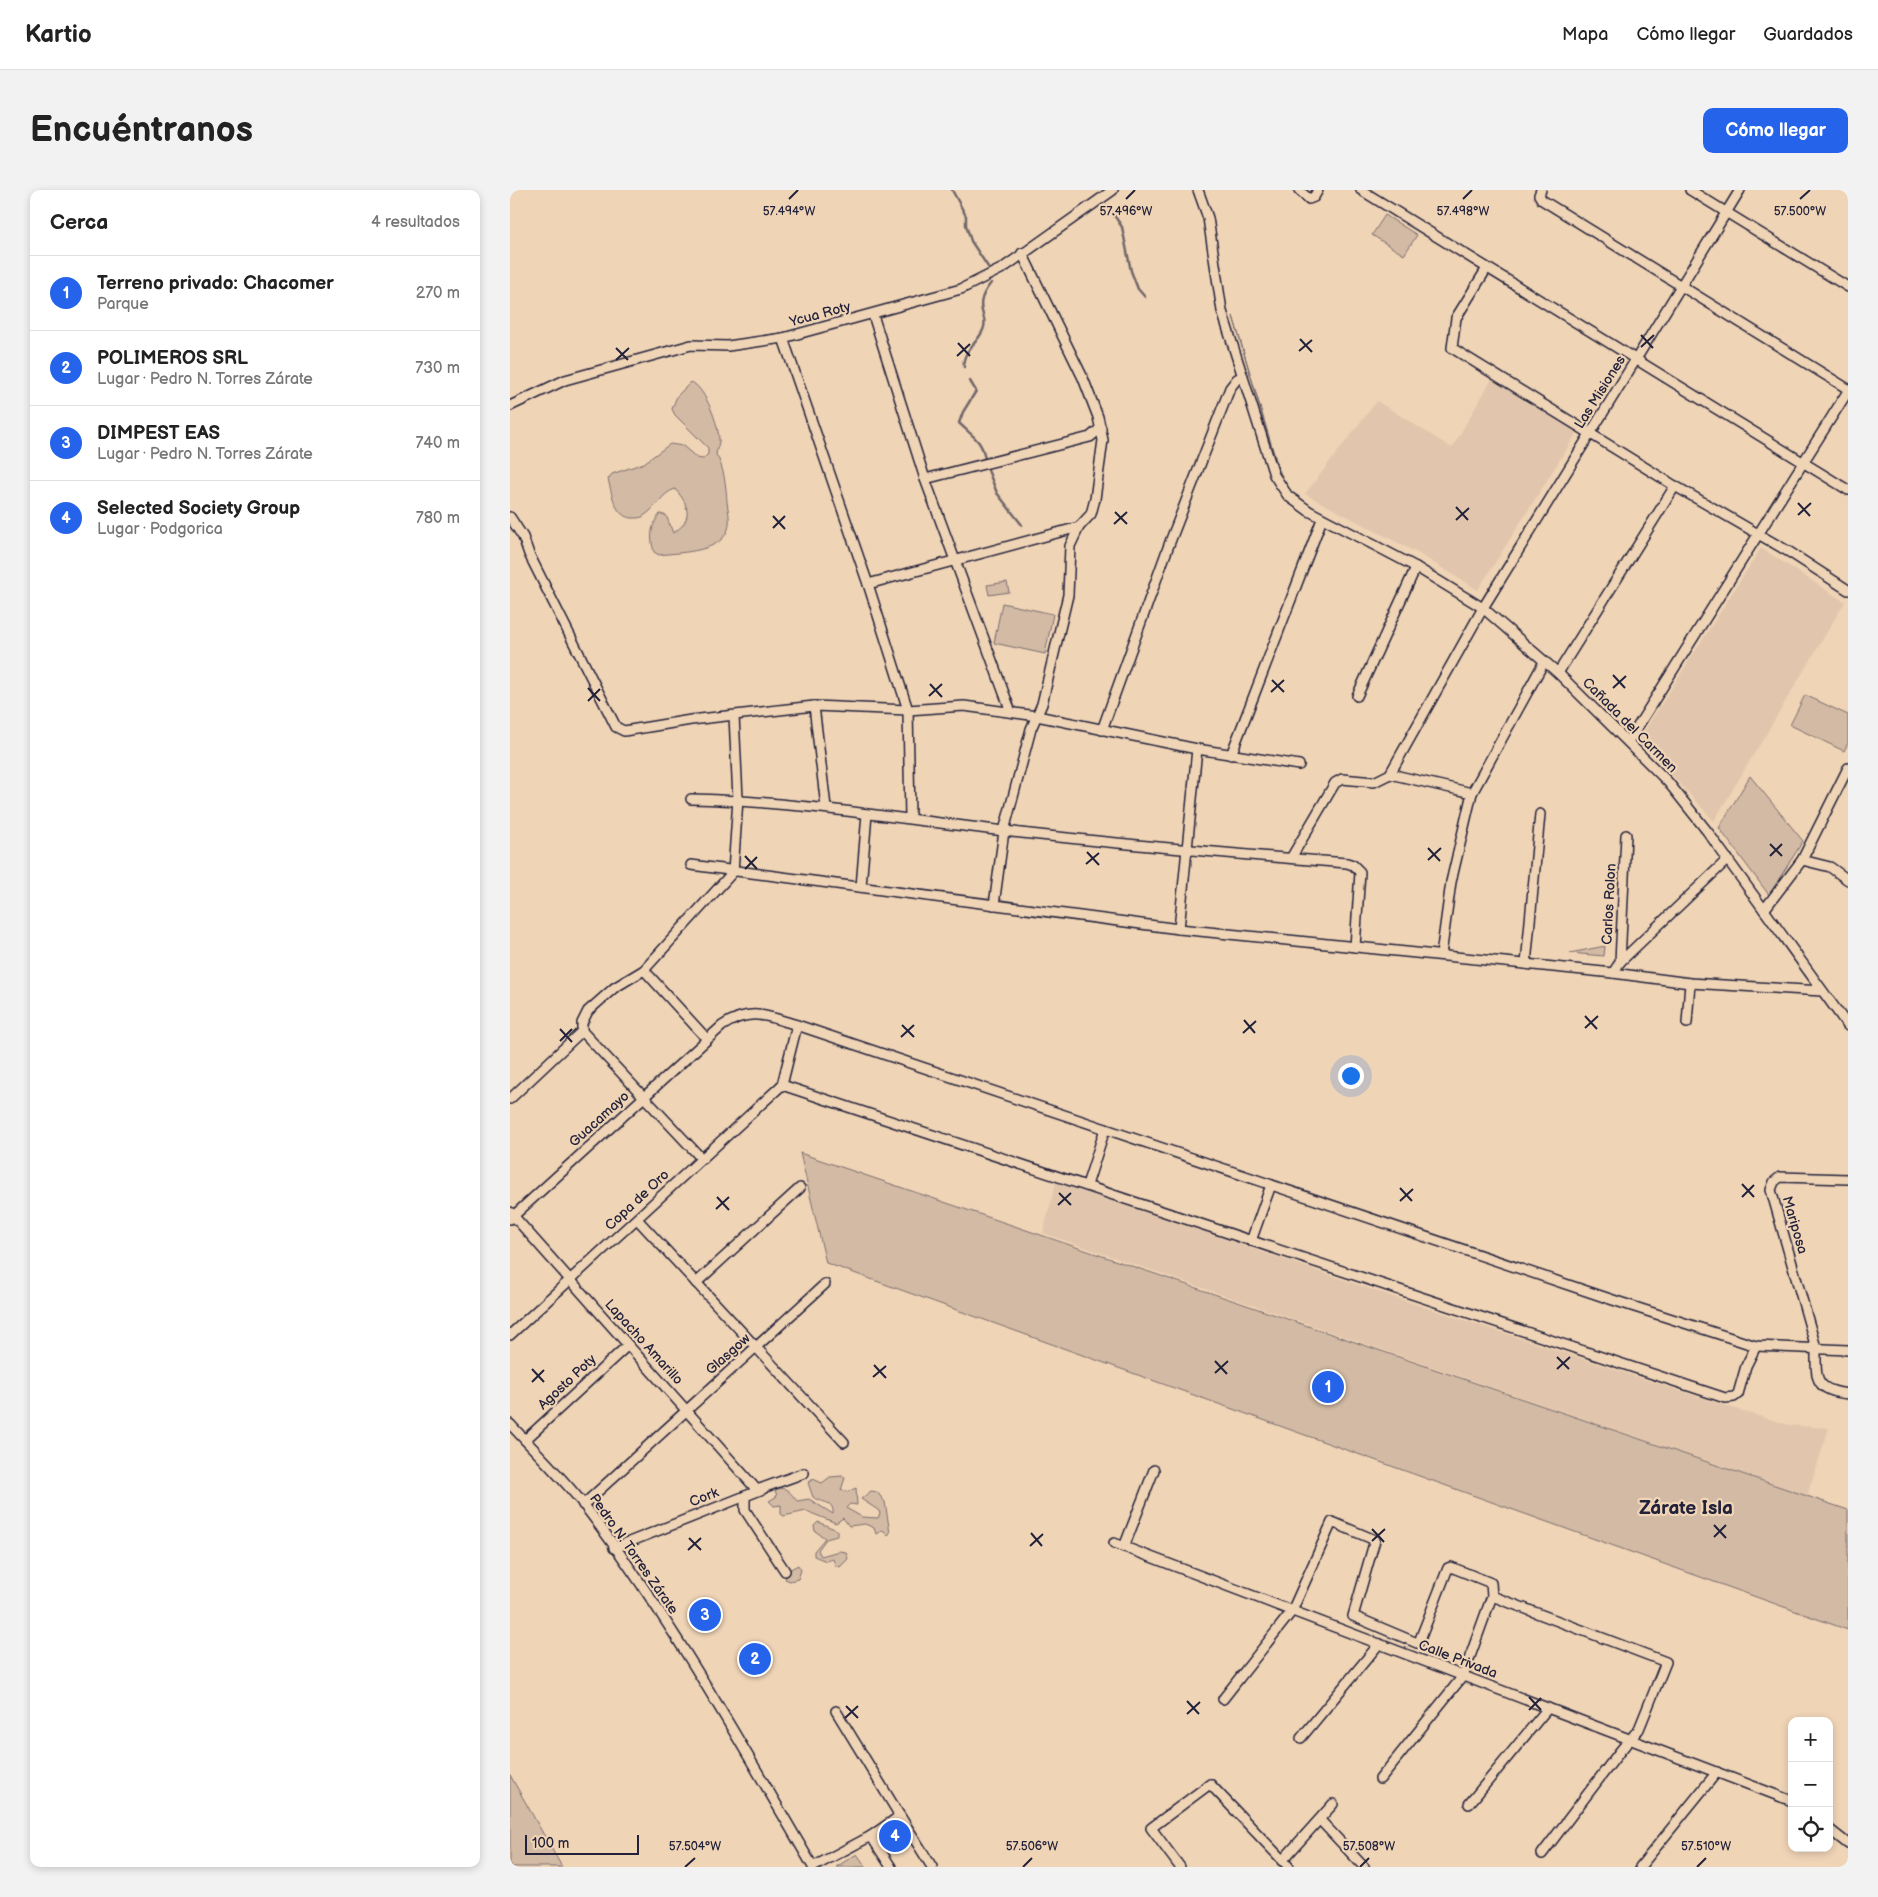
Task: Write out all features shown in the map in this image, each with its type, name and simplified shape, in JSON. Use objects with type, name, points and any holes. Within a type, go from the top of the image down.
[{"type":"street","name":"Ycua Roty","points":[[510,406],[565,380],[690,345],[728,346],[783,338],[873,315],[961,289],[985,279],[1113,190]]},
{"type":"street","name":"Cañada del Carmen","points":[[1198,190],[1208,218],[1222,311],[1276,481],[1288,496],[1322,519],[1416,567],[1483,608],[1558,674],[1668,782],[1728,859],[1848,1026]]},
{"type":"street","points":[[1299,190],[1309,200],[1314,197],[1318,190]]},
{"type":"street","points":[[1361,190],[1848,490]]},
{"type":"street","points":[[1541,190],[1539,195],[1542,200],[1848,390],[1628,742]]},
{"type":"street","points":[[1690,190],[1848,287]]},
{"type":"street","name":"Las Misiones","points":[[1390,774],[1483,608],[1740,190]]},
{"type":"street","points":[[994,905],[1004,831],[1031,729],[1037,716],[1068,595],[1070,546],[1079,527],[1091,514],[1095,499],[1103,440],[1101,428],[1066,341],[1022,252]]},
{"type":"street","points":[[1487,268],[1456,318],[1452,348],[1848,590]]},
{"type":"street","points":[[873,315],[925,479],[1011,712]]},
{"type":"street","points":[[783,338],[868,584],[908,710],[910,818]]},
{"type":"street","points":[[1102,730],[1170,542],[1230,388],[1236,379],[1243,376]]},
{"type":"street","points":[[925,479],[1090,437],[1101,428]]},
{"type":"street","points":[[1558,674],[1675,486]]},
{"type":"street","points":[[510,517],[523,537],[529,554],[616,727],[624,731],[691,720],[814,706],[908,710],[964,706],[1037,716],[1197,749],[1299,765]]},
{"type":"street","points":[[1231,755],[1322,519]]},
{"type":"street","points":[[868,584],[1079,527]]},
{"type":"street","points":[[1357,696],[1416,567]]},
{"type":"street","points":[[1441,955],[1451,882],[1472,793],[1544,662]]},
{"type":"street","points":[[814,706],[826,807]]},
{"type":"street","points":[[702,1159],[582,1031],[582,1023],[588,1011],[600,999],[630,977],[644,970],[733,872],[738,800],[734,716]]},
{"type":"street","points":[[1179,929],[1197,749]]},
{"type":"street","points":[[1764,910],[1802,860],[1848,768]]},
{"type":"street","points":[[1291,858],[1336,783],[1342,779],[1374,782],[1390,774],[1472,793]]},
{"type":"street","points":[[691,799],[738,800],[826,807],[1004,831],[1353,864],[1360,872],[1356,947]]},
{"type":"street","points":[[861,887],[867,814]]},
{"type":"street","points":[[1526,964],[1540,814]]},
{"type":"street","name":"Carlos Rolon","points":[[1613,973],[1620,962],[1626,835]]},
{"type":"street","points":[[1620,962],[1728,859]]},
{"type":"street","points":[[1802,860],[1830,867],[1848,880]]},
{"type":"street","points":[[691,865],[1179,929],[1613,973],[1690,983],[1822,991]]},
{"type":"street","points":[[644,970],[707,1039]]},
{"type":"street","points":[[1687,1024],[1690,983]]},
{"type":"street","name":"Guacamayo","points":[[511,1216],[722,1026],[736,1017],[756,1013],[797,1025],[1756,1346],[1848,1350]]},
{"type":"street","points":[[797,1025],[782,1085],[1087,1184],[1251,1241],[1724,1398],[1734,1398],[1738,1394],[1746,1366],[1756,1346]]},
{"type":"street","points":[[510,1099],[582,1031]]},
{"type":"street","name":"Copa de Oro","points":[[510,1335],[782,1085]]},
{"type":"street","points":[[1087,1184],[1105,1129]]},
{"type":"street","name":"Mariposa","points":[[1816,1348],[1773,1197],[1772,1185],[1780,1178],[1848,1179]]},
{"type":"street","points":[[1251,1241],[1271,1185]]},
{"type":"street","points":[[696,1283],[800,1188]]},
{"type":"street","name":"Lapacho Amarillo","points":[[511,1216],[571,1280],[757,1490],[804,1473]]},
{"type":"street","points":[[637,1219],[844,1442]]},
{"type":"street","name":"Glasgow","points":[[583,1505],[825,1284]]},
{"type":"street","name":"Agosto Poty","points":[[525,1440],[628,1345]]},
{"type":"street","points":[[1816,1348],[1816,1371],[1819,1382],[1830,1392],[1848,1394]]},
{"type":"street","name":"Pedro N. Torres Zárate","points":[[510,1424],[583,1505],[663,1618],[722,1711],[813,1867]]},
{"type":"street","points":[[1124,1547],[1154,1470]]},
{"type":"street","name":"Cork","points":[[614,1548],[804,1473]]},
{"type":"street","points":[[745,1496],[745,1510],[785,1571]]},
{"type":"street","points":[[1223,1698],[1292,1611],[1332,1522],[1375,1540],[1352,1614],[1354,1617],[1418,1643],[1449,1567],[1491,1583],[1492,1596],[1463,1676],[1380,1779]]},
{"type":"street","name":"Calle Privada","points":[[1114,1543],[1788,1799]]},
{"type":"street","points":[[1492,1596],[1665,1661],[1666,1666],[1639,1729],[1542,1854]]},
{"type":"street","points":[[1301,1738],[1379,1644]]},
{"type":"street","points":[[1469,1804],[1548,1708]]},
{"type":"street","points":[[836,1711],[932,1867]]},
{"type":"street","points":[[1640,1867],[1717,1772]]},
{"type":"street","points":[[1180,1867],[1151,1828],[1210,1784],[1285,1864],[1333,1804]]},
{"type":"street","points":[[813,1867],[871,1836],[900,1816]]},
{"type":"street","points":[[1320,1820],[1364,1867]]},
{"type":"street","points":[[1833,1832],[1848,1844]]},
{"type":"street","points":[[871,1836],[891,1867]]},
{"type":"shaded area","points":[[1385,215],[1417,235],[1404,255],[1372,235]]},
{"type":"shaded area","points":[[1233,316],[1279,470],[1287,487],[1281,480]]},
{"type":"shaded area","points":[[1492,379],[1578,431],[1478,590],[1419,554],[1305,494],[1377,401],[1452,448]]},
{"type":"shaded area","points":[[691,382],[696,385],[706,399],[717,427],[719,442],[716,454],[724,477],[729,525],[726,534],[711,546],[690,552],[659,555],[654,552],[653,528],[660,514],[666,515],[673,533],[684,523],[687,512],[680,495],[675,489],[670,491],[644,516],[638,518],[628,517],[618,510],[608,479],[612,474],[644,463],[670,444],[683,446],[697,458],[703,459],[708,454],[708,448],[675,415],[672,409],[677,396]]},
{"type":"shaded area","points":[[1761,548],[1845,602],[1714,821],[1639,739]]},
{"type":"shaded area","points":[[1007,582],[1009,592],[989,595],[987,585]]},
{"type":"shaded area","points":[[1002,603],[1053,614],[1045,654],[994,643]]},
{"type":"shaded area","points":[[1805,695],[1848,715],[1848,743],[1844,751],[1790,725]]},
{"type":"shaded area","points":[[1750,776],[1803,841],[1769,895],[1719,828]]},
{"type":"shaded area","points":[[1605,946],[1604,956],[1570,953]]},
{"type":"shaded area","points":[[800,1153],[1848,1510],[1848,1630],[826,1263]]},
{"type":"shaded area","points":[[1056,1181],[1391,1296],[1736,1409],[1789,1425],[1829,1428],[1807,1496],[1043,1233]]},
{"type":"shaded area","points":[[842,1476],[845,1478],[841,1490],[847,1492],[856,1488],[857,1505],[850,1504],[846,1508],[862,1517],[878,1518],[880,1513],[878,1510],[861,1499],[871,1491],[877,1492],[885,1502],[890,1533],[888,1535],[883,1530],[876,1534],[874,1528],[865,1524],[849,1526],[843,1518],[836,1523],[806,1511],[784,1516],[781,1514],[781,1505],[774,1506],[769,1501],[777,1496],[775,1490],[783,1488],[797,1501],[809,1499],[833,1514],[833,1509],[829,1504],[813,1497],[808,1483],[813,1479],[822,1483],[830,1477]]},
{"type":"shaded area","points":[[818,1522],[837,1530],[837,1536],[826,1539],[818,1550],[821,1556],[839,1551],[846,1552],[848,1559],[840,1567],[835,1565],[833,1559],[826,1561],[814,1556],[814,1551],[825,1538],[815,1531],[814,1526]]},
{"type":"shaded area","points":[[798,1565],[801,1570],[798,1579],[790,1581],[785,1579],[789,1570]]},
{"type":"shaded area","points":[[510,1775],[562,1867],[510,1867]]},
{"type":"shaded area","points":[[857,1854],[866,1867],[836,1867]]},
{"type":"waterway","points":[[952,190],[966,216],[966,225],[971,241],[988,267]]},
{"type":"waterway","points":[[1108,206],[1122,227],[1131,271],[1138,289],[1145,297]]},
{"type":"waterway","points":[[964,367],[967,352],[983,330],[982,299],[991,283]]},
{"type":"waterway","points":[[970,381],[976,391],[963,412],[959,423],[980,444],[985,462]]},
{"type":"waterway","points":[[988,470],[997,493],[1022,525]]},
{"type":"place","name":"Terreno privado: Chacomer","points":[[1328,1387]]},
{"type":"place","name":"DIMPEST EAS","points":[[705,1615]]},
{"type":"place","name":"POLIMEROS SRL","points":[[755,1659]]},
{"type":"place","name":"Selected Society Group","points":[[895,1836]]},
{"type":"district","name":"Zárate Isla","points":[[1686,1508]]}]
